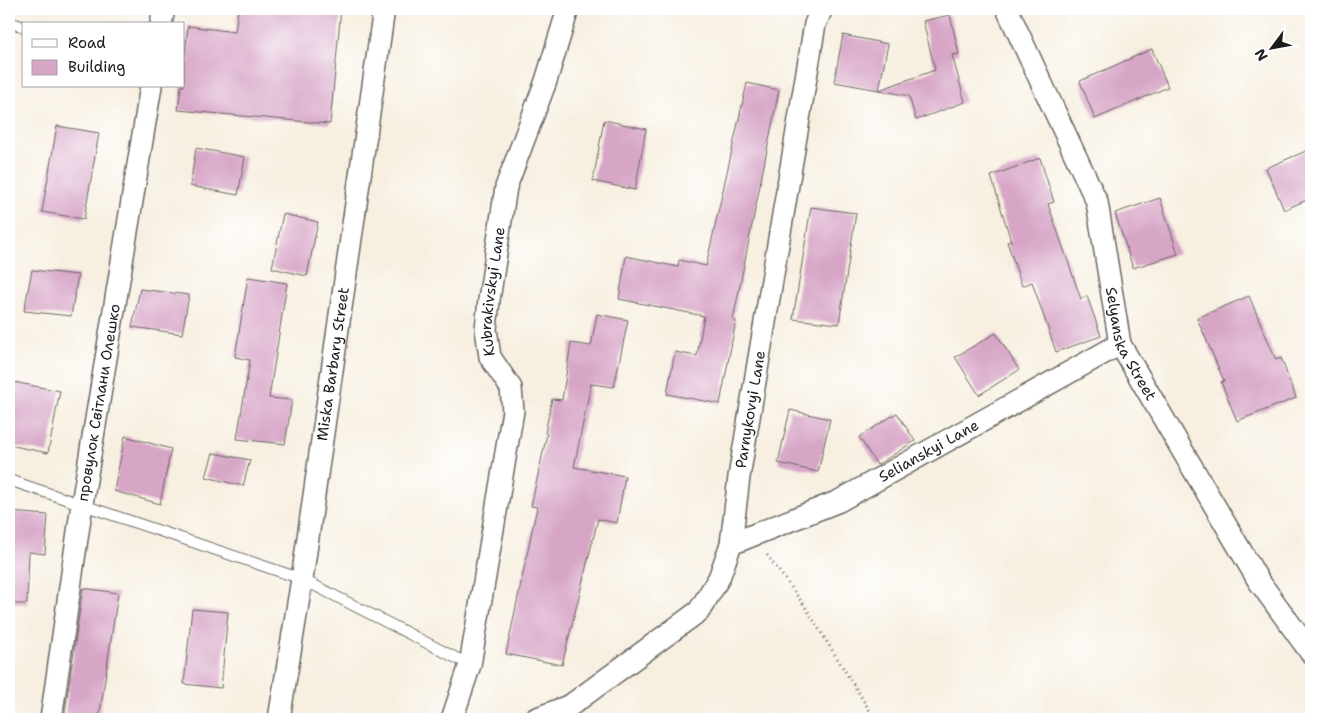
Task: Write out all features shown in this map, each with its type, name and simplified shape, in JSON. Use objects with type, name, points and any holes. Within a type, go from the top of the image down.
[{"type":"street","points":[[161,22],[164,9]]},
{"type":"street","name":"Miska Barbary Street","points":[[279,719],[302,579],[384,9]]},
{"type":"street","name":"Kubrakivskyi Lane","points":[[452,719],[470,665],[513,411],[511,388],[490,357],[486,329],[506,187],[546,80],[568,9]]},
{"type":"street","name":"Parnykovyi Lane","points":[[535,719],[571,705],[700,611],[719,578],[731,544],[739,477],[814,24],[822,9]]},
{"type":"street","name":"Selyanska Street","points":[[1007,9],[1097,202],[1120,344],[1258,580],[1311,653]]},
{"type":"street","name":"провулок Світлани Олешко","points":[[51,719],[82,504],[151,88]]},
{"type":"street","name":"Selianskyi Lane","points":[[731,544],[839,502],[1120,344]]},
{"type":"lane","points":[[9,22],[22,26]]},
{"type":"lane","points":[[9,480],[302,579],[470,665]]},
{"type":"path","points":[[752,535],[804,605],[875,719]]},
{"type":"building","points":[[238,9],[341,9],[330,124],[178,110],[181,88],[185,88],[185,53],[188,26],[235,32]]},
{"type":"building","points":[[950,15],[959,54],[952,55],[965,102],[916,120],[909,96],[879,90],[935,70],[923,21]]},
{"type":"building","points":[[843,35],[888,44],[879,90],[834,82]]},
{"type":"building","points":[[1152,49],[1168,87],[1095,119],[1080,81]]},
{"type":"building","points":[[747,83],[779,90],[733,320],[736,321],[720,404],[667,394],[675,352],[697,356],[704,316],[619,299],[626,256],[678,267],[679,260],[706,266]]},
{"type":"building","points":[[604,120],[646,129],[635,190],[593,181]]},
{"type":"building","points":[[57,126],[99,133],[84,219],[42,212]]},
{"type":"building","points":[[196,148],[245,157],[238,195],[190,186]]},
{"type":"building","points":[[1311,149],[1311,198],[1284,210],[1266,168]]},
{"type":"building","points":[[1040,158],[1054,202],[1048,204],[1081,299],[1087,296],[1101,336],[1056,352],[1032,282],[1022,286],[1007,242],[1011,241],[991,176]]},
{"type":"building","points":[[1160,198],[1178,254],[1133,268],[1115,213]]},
{"type":"building","points":[[811,207],[856,213],[839,324],[793,319]]},
{"type":"building","points":[[283,214],[318,222],[307,276],[272,268]]},
{"type":"building","points":[[32,270],[78,275],[71,316],[24,311]]},
{"type":"building","points":[[248,277],[287,283],[269,398],[292,400],[285,444],[237,439],[250,360],[235,357]]},
{"type":"building","points":[[140,289],[189,295],[182,334],[132,327]]},
{"type":"building","points":[[1249,296],[1276,360],[1281,358],[1296,398],[1237,421],[1221,382],[1224,381],[1197,318]]},
{"type":"building","points":[[597,314],[628,320],[614,387],[591,384],[574,467],[625,476],[617,523],[598,519],[562,665],[506,654],[537,507],[531,506],[547,434],[545,433],[552,399],[562,400],[571,343],[591,346]]},
{"type":"building","points":[[996,333],[1019,370],[979,395],[955,357]]},
{"type":"building","points":[[13,382],[60,391],[48,453],[9,445],[9,405]]},
{"type":"building","points":[[790,410],[830,419],[818,472],[778,463]]},
{"type":"building","points":[[897,413],[915,441],[877,465],[859,437]]},
{"type":"building","points":[[125,436],[171,449],[160,504],[114,491]]},
{"type":"building","points":[[213,453],[250,460],[243,486],[206,477]]},
{"type":"building","points":[[10,512],[48,515],[45,554],[29,552],[27,604],[9,604]]},
{"type":"building","points":[[83,588],[118,593],[99,719],[64,719]]},
{"type":"building","points":[[192,609],[228,612],[221,688],[184,684]]}]
